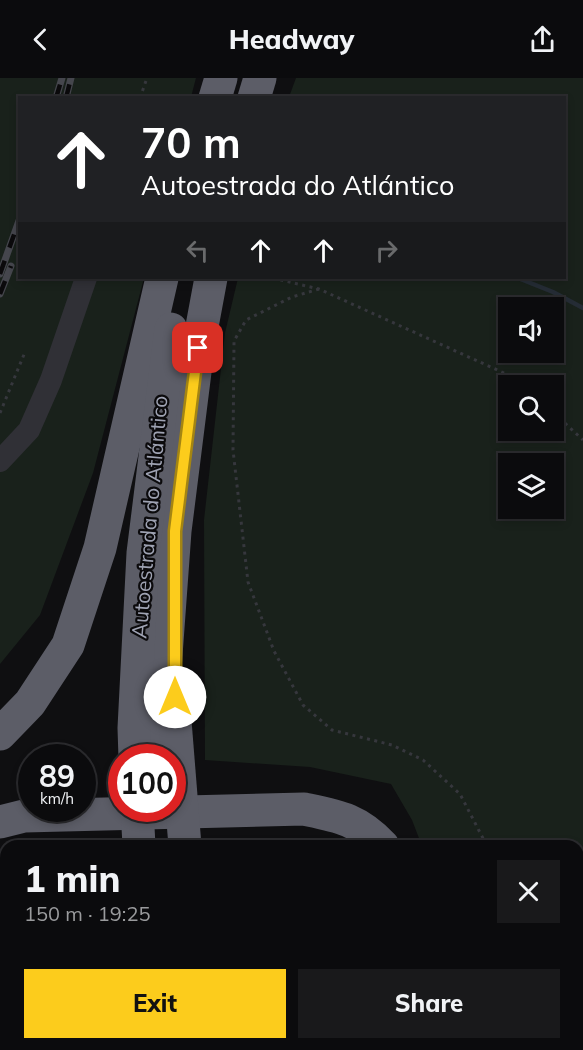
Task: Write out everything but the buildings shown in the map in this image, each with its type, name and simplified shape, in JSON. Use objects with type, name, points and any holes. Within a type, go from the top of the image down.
[{"type":"highway","points":[[216,96],[220,78]]},
{"type":"highway","points":[[226,96],[231,78]]},
{"type":"highway","points":[[255,96],[260,78]]},
{"type":"highway","points":[[0,734],[30,703],[68,645],[100,548],[162,279]]},
{"type":"highway","name":"Autoestrada do Atlántico","points":[[151,732],[143,554],[167,349],[180,279]]},
{"type":"highway","name":"Autoestrada do Atlántico","points":[[151,732],[198,348],[212,279]]},
{"type":"highway","points":[[151,732],[184,840]]},
{"type":"highway","points":[[0,822],[24,816],[304,809],[343,817],[369,832],[377,840]]},
{"type":"highway","points":[[138,822],[139,840]]},
{"type":"highway","points":[[166,822],[167,840]]},
{"type":"highway","points":[[0,839],[25,834],[298,822],[336,832],[347,840]]},
{"type":"street","points":[[0,461],[29,430],[51,380],[86,279]]},
{"type":"path","points":[[141,96],[147,78]]},
{"type":"path","points":[[277,279],[319,289],[508,375]]},
{"type":"path","points":[[319,289],[292,297],[246,320],[234,341],[233,450],[248,582],[274,651],[303,705],[332,730],[392,745],[423,760],[460,794],[484,840]]},
{"type":"path","points":[[0,413],[25,352]]},
{"type":"path","points":[[564,422],[583,440]]},
{"type":"shaded area","points":[[0,78],[196,78],[191,96],[18,96],[18,279],[144,279],[93,473],[40,615],[0,664]]},
{"type":"shaded area","points":[[296,78],[583,78],[583,840],[420,840],[412,820],[391,784],[310,767],[205,760],[204,520],[225,333],[238,279],[566,279],[566,96],[289,96]]},
{"type":"waterway","points":[[520,279],[553,292],[583,308]]},
{"type":"railway","points":[[57,96],[62,78]]},
{"type":"railway","points":[[66,96],[71,78]]},
{"type":"railway","points":[[0,274],[18,224]]},
{"type":"railway","points":[[0,294],[11,266]]},
{"type":"route","points":[[175,697],[175,531],[198,348]]}]
